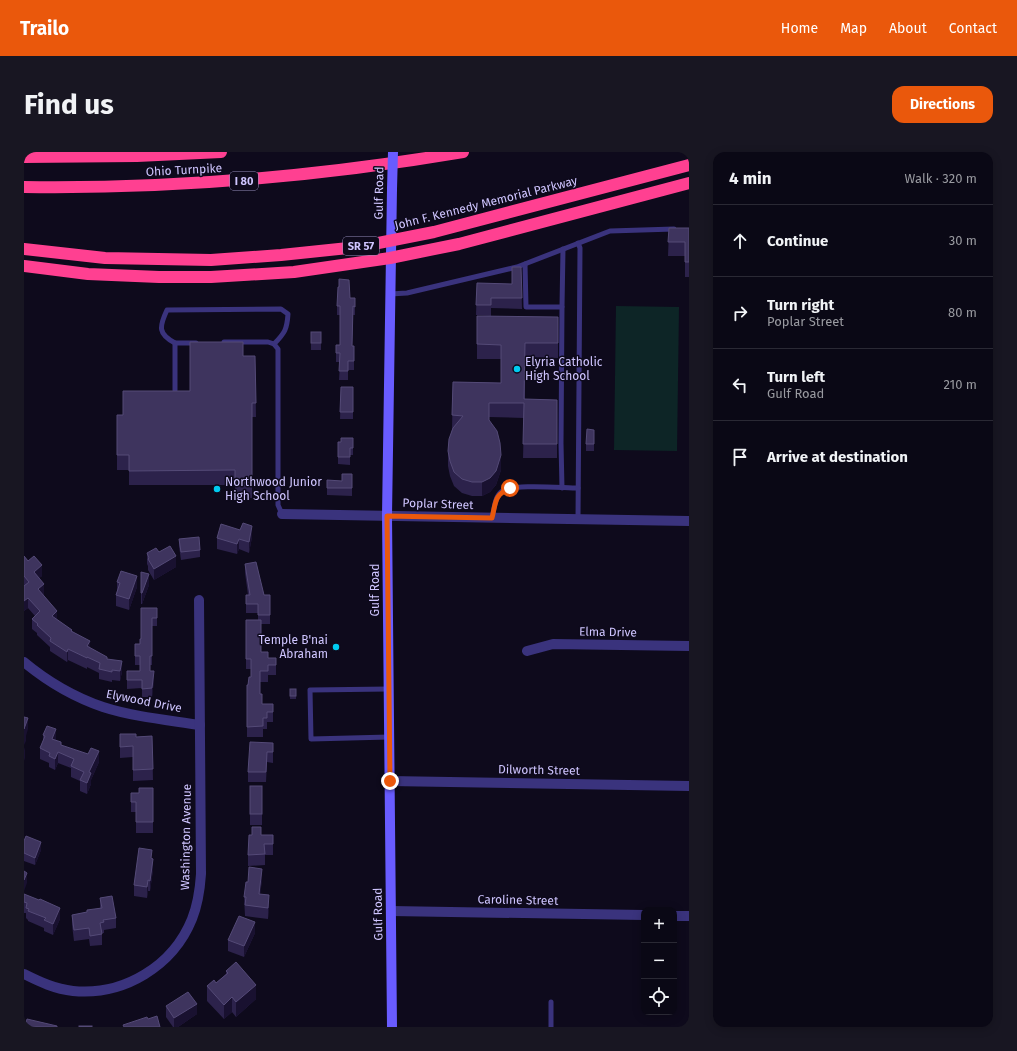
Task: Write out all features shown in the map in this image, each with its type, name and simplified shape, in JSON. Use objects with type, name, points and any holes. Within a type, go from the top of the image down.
[{"type":"highway","name":"Ohio Turnpike","points":[[24,157],[137,156],[221,152]]},
{"type":"highway","name":"Ohio Turnpike","points":[[24,187],[114,188],[222,183],[362,168],[463,152]]},
{"type":"highway","name":"John F. Kennedy Memorial Parkway","points":[[24,249],[112,258],[211,260],[358,247],[390,241],[512,212],[689,165]]},
{"type":"highway","name":"SR 57","points":[[24,266],[118,276],[159,277],[210,277],[294,272],[390,258],[458,244],[689,183]]},
{"type":"street","name":"Gulf Road","points":[[392,1027],[387,516],[390,241],[393,152]]},
{"type":"street","name":"Poplar Street","points":[[282,514],[689,521]]},
{"type":"street","name":"Washington Avenue","points":[[24,974],[43,983],[62,989],[82,991],[108,989],[132,982],[149,972],[165,959],[178,944],[193,918],[200,888],[199,600]]},
{"type":"street","name":"Elma Drive","points":[[527,651],[553,644],[689,646]]},
{"type":"street","name":"Elywood Drive","points":[[24,662],[51,682],[68,692],[104,707],[122,712],[200,725]]},
{"type":"street","name":"Dilworth Street","points":[[390,781],[689,786]]},
{"type":"street","name":"Caroline Street","points":[[391,911],[641,915]]},
{"type":"street","points":[[677,916],[689,916]]},
{"type":"lane","points":[[390,294],[407,294],[517,267],[610,231],[681,229]]},
{"type":"lane","points":[[578,243],[580,248],[578,520]]},
{"type":"lane","points":[[562,488],[563,249]]},
{"type":"lane","points":[[525,264],[526,307],[562,307]]},
{"type":"lane","points":[[198,343],[175,343],[166,338],[161,330],[162,320],[167,310],[281,309],[288,314],[287,327],[283,336],[274,344]]},
{"type":"lane","points":[[222,342],[268,342],[274,344],[278,349],[278,505],[282,514]]},
{"type":"lane","points":[[175,343],[175,390]]},
{"type":"lane","points":[[492,518],[497,498],[501,492],[510,488],[578,488]]},
{"type":"lane","points":[[389,689],[310,690],[311,738],[389,737]]},
{"type":"lane","points":[[551,1002],[551,1027]]},
{"type":"green space","points":[[616,306],[679,307],[677,451],[614,450]]},
{"type":"building","points":[[669,228],[689,228],[689,262],[685,262],[685,242],[668,242]]},
{"type":"building","points":[[512,267],[521,267],[522,298],[491,298],[491,305],[476,305],[477,283],[512,284]]},
{"type":"building","points":[[339,279],[349,280],[350,298],[355,298],[355,307],[353,306],[352,346],[354,346],[354,361],[348,361],[348,371],[339,371],[340,353],[336,353],[336,345],[340,345],[340,306],[337,306]]},
{"type":"building","points":[[477,316],[558,317],[558,343],[525,343],[524,399],[557,400],[557,444],[523,444],[524,403],[489,403],[489,420],[497,431],[501,455],[496,471],[490,478],[482,482],[472,482],[462,479],[454,472],[448,451],[449,439],[453,428],[463,416],[452,415],[453,382],[501,383],[501,345],[477,344]]},
{"type":"building","points":[[311,332],[321,332],[321,343],[311,343]]},
{"type":"building","points":[[190,342],[243,342],[243,356],[255,356],[256,403],[252,403],[252,483],[235,483],[235,470],[129,471],[129,455],[117,455],[117,415],[123,415],[123,391],[190,391]]},
{"type":"building","points":[[341,387],[353,387],[353,412],[340,412]]},
{"type":"building","points":[[587,429],[594,430],[594,444],[586,444]]},
{"type":"building","points":[[341,438],[353,438],[353,448],[350,448],[350,457],[338,457],[338,442],[341,442]]},
{"type":"building","points":[[342,474],[352,474],[352,488],[327,488],[327,480],[342,481]]},
{"type":"building","points":[[243,523],[252,526],[249,542],[239,539],[237,544],[217,538],[221,524],[240,530]]},
{"type":"building","points":[[199,537],[200,550],[181,552],[179,539]]},
{"type":"building","points":[[170,546],[176,556],[154,569],[148,559],[147,553],[156,548],[159,552]]},
{"type":"building","points":[[24,556],[28,561],[34,556],[42,565],[34,572],[44,584],[38,589],[57,611],[52,616],[72,630],[71,631],[90,641],[87,646],[107,657],[107,659],[122,661],[120,671],[112,670],[112,672],[99,669],[100,663],[68,649],[67,652],[50,641],[51,638],[32,619],[40,611],[28,598],[24,601],[24,586],[29,582],[24,576]]},
{"type":"building","points":[[256,562],[264,595],[270,595],[270,615],[258,615],[258,604],[246,604],[246,595],[250,595],[245,564]]},
{"type":"building","points":[[121,571],[137,576],[129,599],[116,595],[120,583],[117,582]]},
{"type":"building","points":[[141,572],[149,574],[142,593],[141,593]]},
{"type":"building","points":[[141,608],[157,608],[157,618],[152,618],[152,656],[150,656],[150,671],[154,671],[152,688],[142,689],[142,680],[127,680],[127,671],[140,671],[140,656],[135,656],[135,644],[140,644],[141,639]]},
{"type":"building","points":[[246,620],[261,620],[261,652],[268,652],[268,658],[276,658],[276,665],[268,665],[268,671],[260,671],[260,694],[262,694],[262,704],[273,704],[273,712],[267,712],[267,718],[263,718],[263,726],[247,727],[247,685],[249,677],[251,677],[251,659],[246,659]]},
{"type":"building","points":[[290,689],[296,689],[296,696],[290,696]]},
{"type":"building","points":[[24,717],[28,718],[24,729]]},
{"type":"building","points":[[47,726],[56,729],[52,739],[61,742],[61,745],[88,754],[91,748],[99,751],[89,772],[91,773],[87,783],[80,780],[84,772],[71,766],[74,759],[58,752],[55,759],[49,756],[50,753],[40,748]]},
{"type":"building","points":[[120,734],[136,734],[136,737],[152,736],[153,769],[133,770],[133,746],[120,747]]},
{"type":"building","points":[[250,742],[273,743],[273,752],[267,752],[266,772],[248,772]]},
{"type":"building","points":[[250,786],[262,786],[262,814],[250,814]]},
{"type":"building","points":[[139,788],[153,788],[153,822],[136,822],[136,802],[131,802],[131,793],[139,793]]},
{"type":"building","points":[[252,827],[261,827],[261,835],[273,835],[273,844],[264,844],[265,854],[248,855],[249,835],[252,835]]},
{"type":"building","points":[[26,836],[41,842],[35,858],[24,853],[24,841]]},
{"type":"building","points":[[139,848],[152,850],[151,858],[153,859],[150,881],[148,880],[147,887],[134,885]]},
{"type":"building","points":[[249,867],[262,869],[259,894],[269,895],[268,908],[245,905],[246,897],[244,897],[246,882],[248,882]]},
{"type":"building","points":[[24,871],[27,873],[24,880]]},
{"type":"building","points":[[24,894],[60,908],[53,924],[44,920],[46,918],[28,911],[29,909],[26,908],[27,903],[24,902]]},
{"type":"building","points":[[112,896],[116,918],[103,920],[104,922],[100,923],[102,934],[90,936],[89,928],[74,930],[72,915],[87,912],[87,910],[102,908],[100,898]]},
{"type":"building","points":[[239,916],[255,922],[244,946],[228,940]]},
{"type":"building","points":[[236,962],[256,985],[236,1002],[232,997],[224,1005],[207,986],[214,980],[216,983],[228,973],[226,971]]},
{"type":"building","points":[[188,992],[197,1004],[174,1018],[166,1006]]},
{"type":"building","points":[[157,1016],[160,1027],[124,1027],[123,1025],[147,1017],[148,1019]]},
{"type":"building","points":[[27,1019],[57,1026],[57,1027],[25,1027]]},
{"type":"building","points":[[92,1026],[92,1027],[79,1027]]},
{"type":"place","name":"Elyria Catholic High School","points":[[517,369]]},
{"type":"place","name":"Northwood Junior High School","points":[[217,489]]},
{"type":"place","name":"Temple B'nai Abraham","points":[[336,647]]},
{"type":"route","points":[[390,781],[387,516],[492,518],[497,498],[501,492],[510,488]]}]
